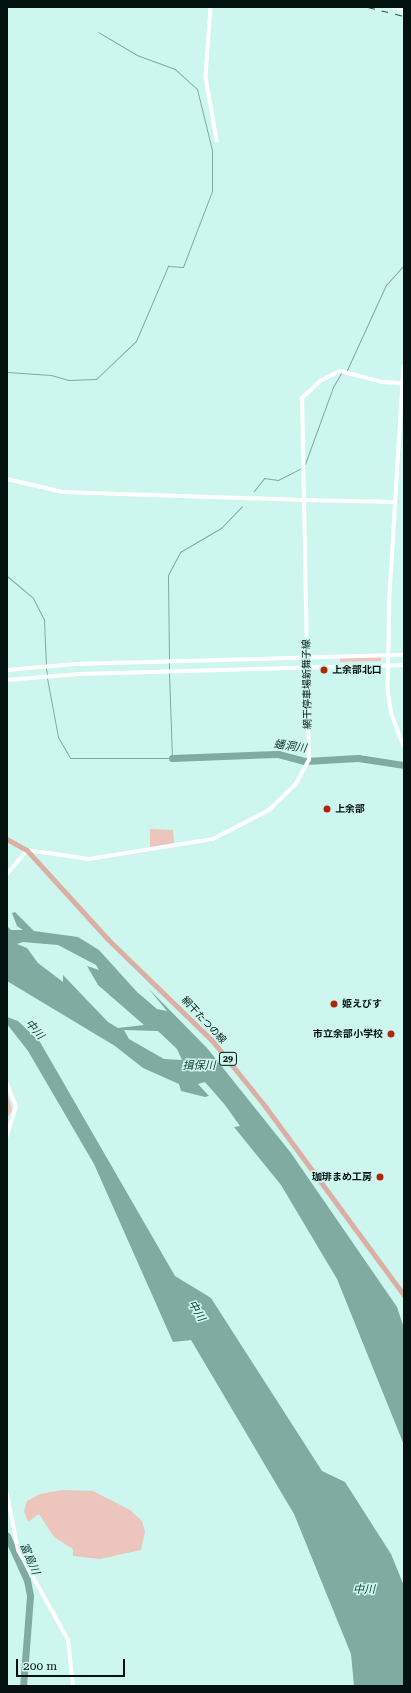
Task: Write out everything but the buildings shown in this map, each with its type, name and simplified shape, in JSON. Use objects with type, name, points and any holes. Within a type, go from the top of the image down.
[{"type":"main road","points":[[393,7],[404,10]]},
{"type":"main road","name":"網干停車場新舞子線","points":[[26,852],[89,859],[213,839],[269,810],[294,785],[308,762],[300,410],[307,390],[340,371],[403,383]]},
{"type":"main road","points":[[303,500],[396,502]]},
{"type":"main road","name":"網干たつの線","points":[[7,839],[26,852],[237,1070],[404,1295]]},
{"type":"main road","points":[[7,874],[26,852]]},
{"type":"main road","points":[[7,1084],[16,1106],[7,1136]]},
{"type":"main road","points":[[7,1494],[18,1550],[68,1640],[73,1686]]},
{"type":"street","points":[[211,7],[207,51],[208,94],[217,140]]},
{"type":"street","points":[[404,366],[388,656],[390,706],[404,746]]},
{"type":"street","points":[[7,479],[63,492],[303,500]]},
{"type":"street","points":[[7,670],[91,664],[404,655]]},
{"type":"street","points":[[7,680],[79,674],[404,664]]},
{"type":"shaded area","points":[[381,656],[381,661],[340,662],[340,657]]},
{"type":"shaded area","points":[[150,829],[173,830],[174,843],[150,847]]},
{"type":"shaded area","points":[[7,1092],[12,1110],[7,1118]]},
{"type":"shaded area","points":[[62,1490],[93,1491],[130,1510],[142,1521],[145,1532],[141,1550],[100,1559],[73,1556],[73,1549],[54,1537],[39,1514],[28,1522],[24,1511],[27,1501],[40,1494]]},
{"type":"water","name":"揖保川","points":[[15,912],[34,931],[78,937],[99,950],[137,992],[157,1009],[167,1011],[148,988],[207,1048],[291,1153],[397,1307],[404,1328],[404,1445],[337,1279],[281,1185],[234,1127],[240,1126],[225,1105],[205,1082],[198,1084],[209,1096],[205,1097],[181,1091],[179,1084],[143,1068],[115,1046],[7,981],[7,926],[11,930],[23,930],[17,926],[12,913]],"holes":[[[23,942],[58,945],[96,965],[99,970],[87,966],[98,985],[144,1025],[118,1028],[108,1022],[63,975],[63,982],[38,963],[27,948],[17,944]],[[124,1030],[158,1031],[177,1049],[182,1060],[164,1059],[129,1039]]]},
{"type":"water","name":"中川","points":[[7,1017],[18,1021],[40,1042],[175,1276],[211,1298],[322,1471],[345,1482],[391,1554],[404,1586],[404,1686],[354,1686],[351,1654],[294,1514],[191,1340],[173,1342],[94,1164],[28,1051],[7,1024]]},
{"type":"waterway","points":[[7,372],[51,375],[68,380],[96,379],[136,341],[168,266],[183,267],[212,191],[212,150],[197,89],[175,69],[137,55],[98,32]]},
{"type":"waterway","points":[[347,370],[386,285],[404,265]]},
{"type":"waterway","points":[[305,464],[333,387],[341,373]]},
{"type":"waterway","points":[[254,491],[264,478],[278,480],[300,469]]},
{"type":"waterway","points":[[169,659],[168,575],[180,552],[221,528],[242,506]]},
{"type":"waterway","points":[[7,576],[33,598],[44,620],[46,665]]},
{"type":"waterway","points":[[169,662],[169,669]]},
{"type":"waterway","points":[[46,668],[47,675]]},
{"type":"waterway","points":[[47,678],[58,737],[70,758],[172,758],[169,672]]},
{"type":"waterway","name":"蟠洞川","points":[[172,758],[278,754],[305,761],[358,758],[404,765]]},
{"type":"waterway","name":"富島川","points":[[7,1536],[27,1580],[30,1596],[23,1686]]},
{"type":"railway","points":[[368,7],[404,16]]},
{"type":"place","name":"上余部北口","points":[[324,670]]},
{"type":"place","name":"上余部","points":[[327,809]]},
{"type":"place","name":"姫えびす","points":[[334,1004]]},
{"type":"place","name":"市立余部小学校","points":[[391,1034]]},
{"type":"place","name":"珈琲まめ工房","points":[[380,1177]]}]
